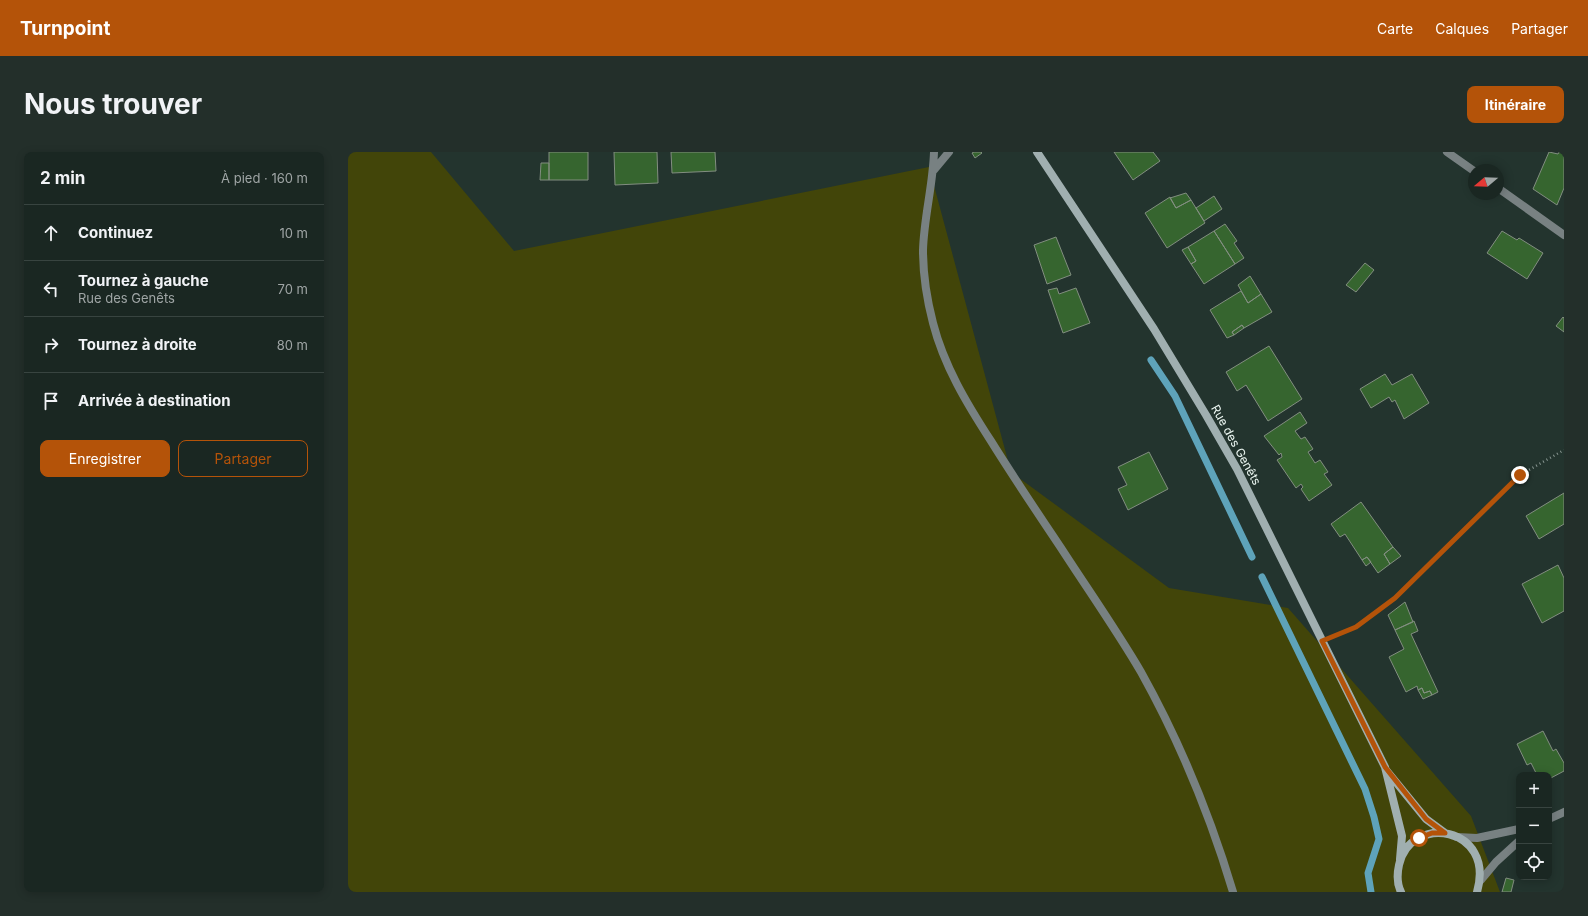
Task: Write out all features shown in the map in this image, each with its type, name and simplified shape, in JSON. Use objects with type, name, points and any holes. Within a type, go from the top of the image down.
[{"type":"main road","name":"Rue des Genêts","points":[[1037,152],[1154,329],[1237,468],[1385,767],[1426,819],[1445,833]]},
{"type":"main road","name":"Rue des Genêts","points":[[1385,767],[1402,836],[1397,874],[1401,892]]},
{"type":"main road","points":[[1400,859],[1408,847],[1419,838],[1432,833],[1445,833],[1457,837],[1468,844],[1476,855],[1481,867],[1481,880],[1477,892]]},
{"type":"street","points":[[934,152],[934,170],[926,216],[923,251],[932,317],[942,350],[965,401],[1140,671],[1169,726],[1192,775],[1233,892]]},
{"type":"street","points":[[934,170],[949,152]]},
{"type":"street","points":[[1447,152],[1468,167]]},
{"type":"street","points":[[1504,192],[1564,235]]},
{"type":"street","points":[[1552,818],[1564,812]]},
{"type":"street","points":[[1457,837],[1477,838],[1516,830]]},
{"type":"street","points":[[1481,880],[1496,862],[1516,844]]},
{"type":"path","points":[[1322,641],[1356,627],[1395,598],[1520,475],[1564,450]]},
{"type":"shaded area","points":[[348,152],[431,152],[514,251],[929,167],[1011,472],[1169,588],[1288,608],[1471,816],[1500,892],[348,892]]},
{"type":"building","points":[[549,152],[588,152],[588,180],[549,180]]},
{"type":"building","points":[[614,152],[657,152],[658,183],[615,185]]},
{"type":"building","points":[[671,152],[715,152],[716,171],[672,173]]},
{"type":"building","points":[[1114,152],[1153,152],[1160,161],[1133,180]]},
{"type":"building","points":[[1549,152],[1558,154],[1559,152],[1564,152],[1564,188],[1557,205],[1533,189]]},
{"type":"building","points":[[972,153],[982,153],[975,158]]},
{"type":"building","points":[[541,163],[549,163],[549,180],[540,180]]},
{"type":"building","points":[[1186,193],[1191,200],[1176,208],[1170,198]]},
{"type":"building","points":[[1214,196],[1222,209],[1204,221],[1196,208]]},
{"type":"building","points":[[1170,197],[1176,208],[1191,200],[1205,223],[1167,248],[1145,213]]},
{"type":"building","points":[[1225,224],[1237,241],[1234,243],[1244,258],[1235,264],[1214,231]]},
{"type":"building","points":[[1214,231],[1235,264],[1204,284],[1191,264],[1196,261],[1188,247]]},
{"type":"building","points":[[1502,231],[1517,240],[1519,238],[1543,253],[1527,279],[1487,253]]},
{"type":"building","points":[[1056,237],[1071,275],[1047,284],[1034,245]]},
{"type":"building","points":[[1188,247],[1196,261],[1191,264],[1182,250]]},
{"type":"building","points":[[1365,263],[1374,270],[1356,292],[1346,285]]},
{"type":"building","points":[[1250,276],[1261,294],[1248,303],[1238,285]]},
{"type":"building","points":[[1057,288],[1059,294],[1076,288],[1090,323],[1063,333],[1048,290]]},
{"type":"building","points":[[1241,291],[1248,303],[1261,294],[1272,312],[1244,328],[1242,325],[1232,332],[1234,335],[1227,338],[1210,310]]},
{"type":"building","points":[[1563,317],[1564,318],[1564,332],[1556,326]]},
{"type":"building","points":[[1242,325],[1244,328],[1234,335],[1232,332]]},
{"type":"building","points":[[1269,346],[1302,399],[1268,421],[1246,385],[1237,391],[1226,372]]},
{"type":"building","points":[[1385,374],[1392,385],[1412,374],[1429,403],[1404,419],[1395,400],[1392,402],[1389,397],[1371,408],[1360,389]]},
{"type":"building","points":[[1300,412],[1307,423],[1295,431],[1301,439],[1305,437],[1313,449],[1308,452],[1315,463],[1320,460],[1328,472],[1324,474],[1332,485],[1309,501],[1301,489],[1303,487],[1301,484],[1296,488],[1277,460],[1282,457],[1281,453],[1279,455],[1264,436]]},
{"type":"building","points":[[1149,452],[1168,489],[1128,510],[1118,489],[1127,485],[1118,467]]},
{"type":"building","points":[[1564,493],[1564,524],[1539,539],[1526,516]]},
{"type":"building","points":[[1361,502],[1393,547],[1384,554],[1390,564],[1378,573],[1367,557],[1362,560],[1345,534],[1340,537],[1331,524]]},
{"type":"building","points":[[1393,547],[1401,556],[1390,564],[1384,554]]},
{"type":"building","points":[[1367,557],[1371,562],[1366,566],[1362,560]]},
{"type":"building","points":[[1558,565],[1564,578],[1564,611],[1542,623],[1522,584]]},
{"type":"building","points":[[1405,602],[1413,622],[1395,630],[1388,615]]},
{"type":"building","points":[[1414,621],[1418,631],[1411,634],[1438,692],[1432,695],[1430,691],[1424,693],[1422,688],[1418,690],[1417,686],[1406,692],[1389,657],[1404,649],[1395,630]]},
{"type":"building","points":[[1422,688],[1424,693],[1430,691],[1432,695],[1423,699],[1418,690]]},
{"type":"building","points":[[1543,731],[1553,751],[1556,749],[1564,763],[1564,771],[1552,777],[1552,772],[1536,772],[1531,763],[1527,765],[1517,744]]},
{"type":"building","points":[[1506,878],[1514,880],[1511,892],[1502,892]]},
{"type":"waterway","points":[[1151,360],[1175,396],[1252,557]]},
{"type":"waterway","points":[[1262,577],[1365,789],[1379,839],[1368,873],[1371,892]]},
{"type":"route","points":[[1419,838],[1432,833],[1445,833],[1426,819],[1385,767],[1322,641],[1356,627],[1395,598],[1520,475]]}]
